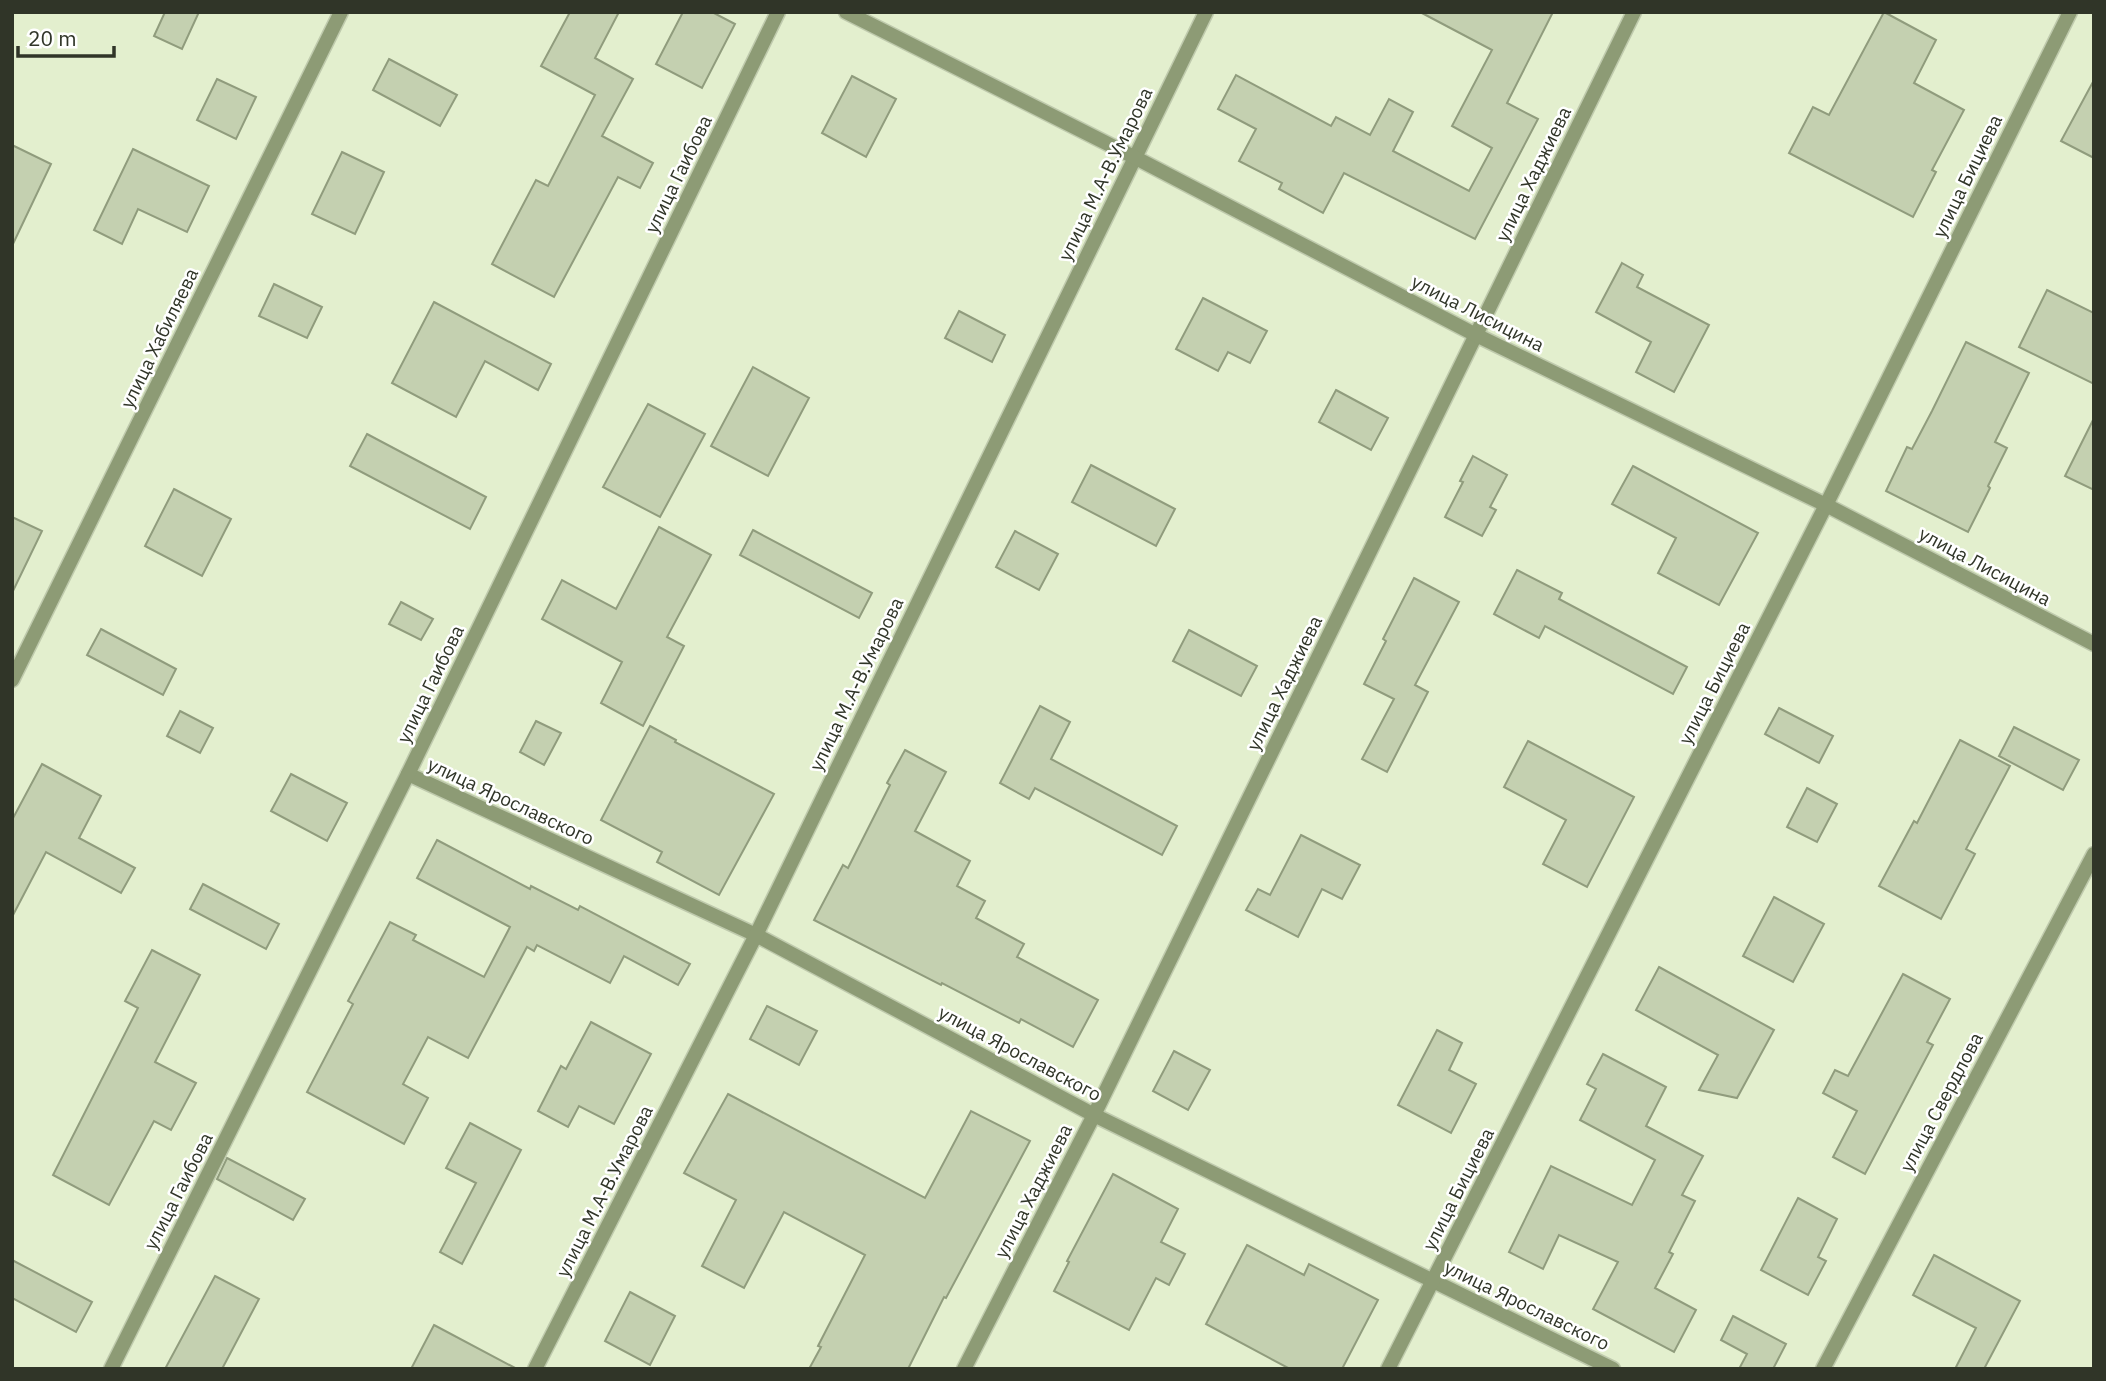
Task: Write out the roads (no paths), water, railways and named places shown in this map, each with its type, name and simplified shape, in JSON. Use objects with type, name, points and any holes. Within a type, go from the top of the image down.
[{"type":"street","name":"улица Хабиляева","points":[[12,680],[341,12]]},
{"type":"street","name":"улица Гаибова","points":[[111,1369],[408,774],[778,12]]},
{"type":"street","name":"улица Лисицина","points":[[846,12],[1134,157],[1476,335],[1826,505],[2094,644]]},
{"type":"street","name":"улица М.А-В.Умарова","points":[[535,1369],[756,935],[1206,12]]},
{"type":"street","name":"улица Хаджиева","points":[[964,1369],[1094,1115],[1634,12]]},
{"type":"street","name":"улица Бициева","points":[[1388,1369],[1826,505],[2070,12]]},
{"type":"street","name":"улица Ярославского","points":[[408,774],[756,935],[1094,1115],[1613,1369]]},
{"type":"street","name":"улица Свердлова","points":[[1823,1369],[2094,854]]}]
